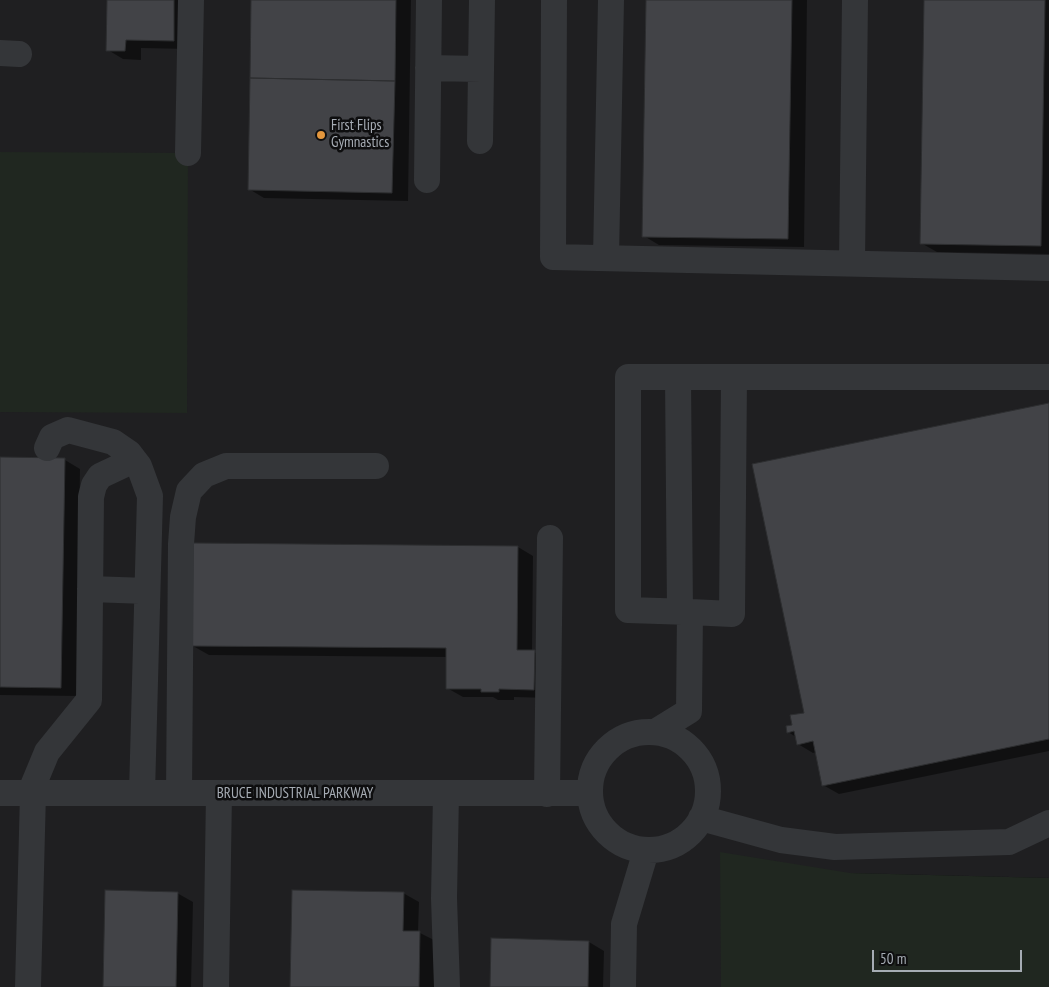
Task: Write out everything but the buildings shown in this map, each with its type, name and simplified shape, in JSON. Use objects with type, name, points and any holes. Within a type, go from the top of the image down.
[{"type":"street","points":[[188,153],[191,0]]},
{"type":"street","points":[[427,180],[429,0]]},
{"type":"street","points":[[480,141],[482,0]]},
{"type":"street","points":[[554,0],[553,257],[1049,268]]},
{"type":"street","points":[[606,258],[611,0]]},
{"type":"street","points":[[852,263],[856,0]]},
{"type":"street","points":[[428,68],[481,69]]},
{"type":"street","points":[[734,378],[732,614],[628,610],[628,377],[1049,377]]},
{"type":"street","points":[[655,732],[689,711],[678,378]]},
{"type":"street","points":[[47,448],[52,437],[68,430],[113,442],[129,452],[139,466],[150,496],[142,794]]},
{"type":"street","points":[[28,987],[32,794],[47,752],[89,700],[91,497],[94,485],[100,476],[134,460]]},
{"type":"street","points":[[179,794],[181,544],[183,517],[189,491],[204,475],[226,466],[376,466]]},
{"type":"street","points":[[547,794],[550,538]]},
{"type":"street","points":[[90,589],[147,591]]},
{"type":"street","points":[[655,732],[675,738],[691,750],[703,766],[708,786],[707,806],[699,824],[685,839],[667,848],[646,851],[629,848],[613,839],[607,833],[593,811],[589,793],[592,773],[595,767],[602,755],[616,742],[635,733],[655,732]]},
{"type":"street","name":"BRUCE INDUSTRIAL PARKWAY","points":[[0,793],[589,793]]},
{"type":"street","points":[[216,987],[219,794]]},
{"type":"street","points":[[446,794],[444,898],[447,987]]},
{"type":"street","points":[[701,818],[781,840],[835,847],[1009,842],[1049,823]]},
{"type":"street","points":[[623,987],[624,924],[646,851]]},
{"type":"shaded area","points":[[0,0],[1049,0],[1049,878],[850,873],[846,987],[0,987]]},
{"type":"shaded area","points":[[0,152],[188,153],[187,413],[0,412]]},
{"type":"shaded area","points":[[720,852],[850,873],[1049,878],[1049,987],[721,987]]},
{"type":"place","name":"First Flips Gymnastics","points":[[321,135]]}]
